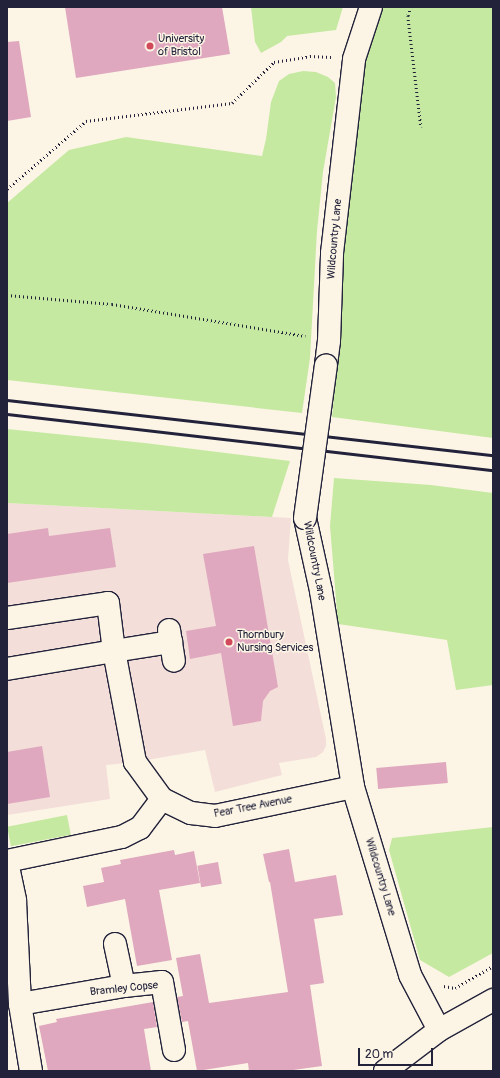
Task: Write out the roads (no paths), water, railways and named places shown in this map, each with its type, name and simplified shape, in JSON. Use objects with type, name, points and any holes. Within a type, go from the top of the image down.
[{"type":"street","name":"Wildcountry Lane","points":[[371,7],[354,59],[332,253],[329,341],[305,518],[321,591],[353,787],[410,975],[439,1030]]},
{"type":"street","points":[[7,618],[108,603],[114,651],[135,762],[162,798],[140,828],[122,837],[7,862],[15,901],[20,1004],[31,1071]]},
{"type":"street","points":[[7,669],[68,667],[114,651],[172,644]]},
{"type":"street","name":"Pear Tree Avenue","points":[[162,798],[190,813],[214,816],[353,787]]},
{"type":"street","points":[[115,944],[124,986]]},
{"type":"street","name":"Bramley Copse","points":[[20,1004],[124,986],[162,982],[174,1050]]},
{"type":"street","points":[[385,1071],[439,1030],[493,1000]]},
{"type":"railway","points":[[7,400],[493,455]]},
{"type":"railway","points":[[7,414],[493,470]]},
{"type":"place","name":"University of Bristol","points":[[150,46]]},
{"type":"place","name":"Thornbury Nursing Services","points":[[229,642]]}]
